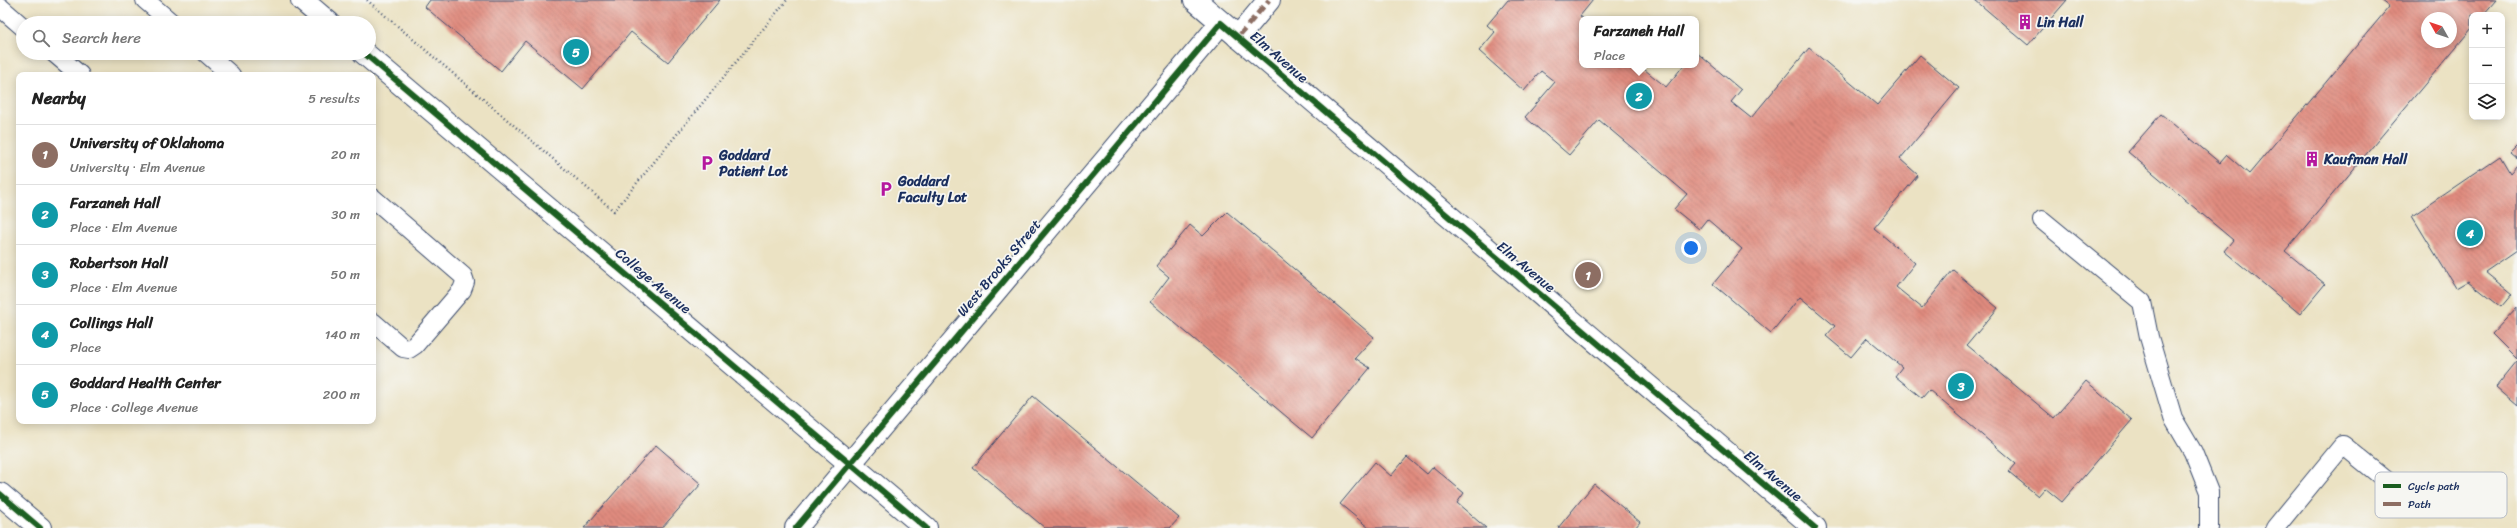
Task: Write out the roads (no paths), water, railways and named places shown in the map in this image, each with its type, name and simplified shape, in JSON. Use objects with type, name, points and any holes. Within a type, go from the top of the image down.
[{"type":"street","points":[[302,0],[321,16]]},
{"type":"street","name":"Elm Avenue","points":[[1195,0],[1815,528]]},
{"type":"street","points":[[1238,37],[1269,0]]},
{"type":"street","name":"West Brooks Street","points":[[796,528],[1221,23]]},
{"type":"street","name":"College Avenue","points":[[372,60],[926,528]]},
{"type":"street","points":[[0,494],[40,528]]},
{"type":"lane","points":[[145,0],[164,16]]},
{"type":"lane","points":[[0,7],[16,21]]},
{"type":"lane","points":[[62,60],[76,72]]},
{"type":"lane","points":[[214,60],[228,72]]},
{"type":"lane","points":[[376,201],[463,276],[465,282],[462,290],[415,345],[409,348],[403,348],[376,325]]},
{"type":"lane","points":[[2042,220],[2142,302],[2150,337],[2173,418],[2193,452],[2209,492],[2209,528]]},
{"type":"lane","points":[[2274,528],[2343,445],[2376,472]]},
{"type":"place","name":"Lin Hall","points":[[2025,22]]},
{"type":"place","name":"Goddard Health Center","points":[[576,52]]},
{"type":"place","name":"Farzaneh Hall","points":[[1639,96]]},
{"type":"place","name":"Kaufman Hall","points":[[2312,159]]},
{"type":"place","name":"Goddard Patient Lot","points":[[707,163]]},
{"type":"place","name":"Goddard Faculty Lot","points":[[886,189]]},
{"type":"place","name":"Collings Hall","points":[[2470,233]]},
{"type":"place","name":"University of Oklahoma","points":[[1588,275]]},
{"type":"place","name":"Robertson Hall","points":[[1961,386]]}]
